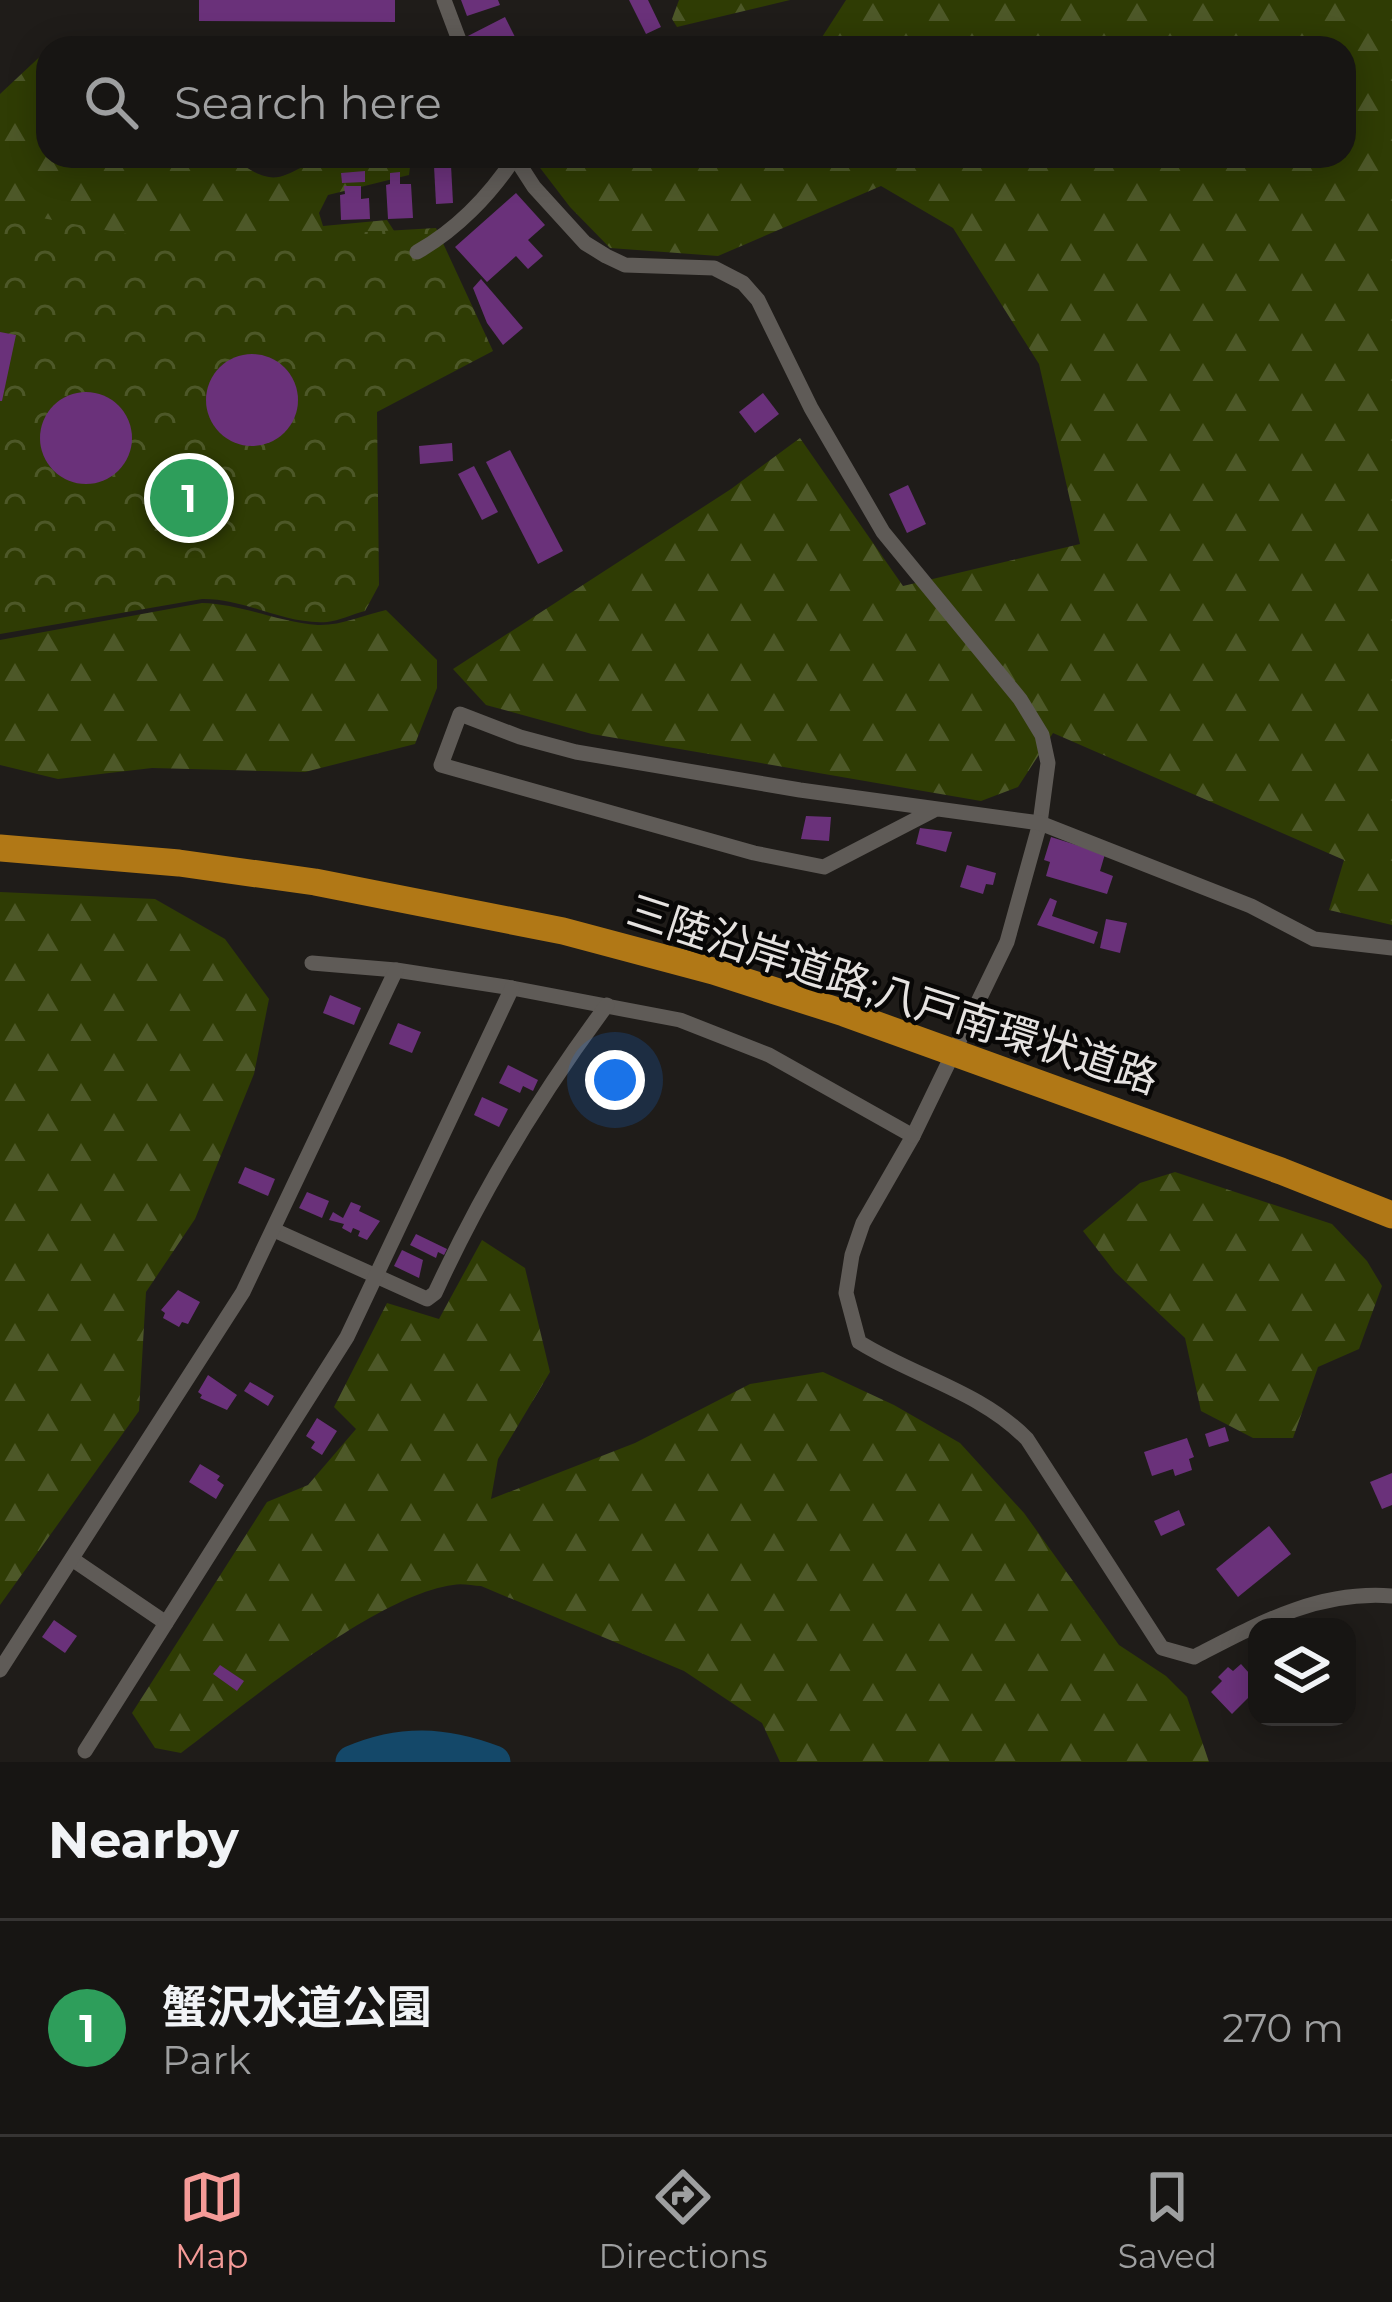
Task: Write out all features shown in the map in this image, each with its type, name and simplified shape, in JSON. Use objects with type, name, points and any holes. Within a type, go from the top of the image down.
[{"type":"highway","name":"三陸沿岸道路;八戸南環状道路","points":[[0,848],[179,863],[315,882],[649,954],[844,1013],[1392,1215]]},
{"type":"street","points":[[444,0],[458,36]]},
{"type":"street","points":[[417,252],[439,239],[497,184],[507,168]]},
{"type":"street","points":[[521,168],[560,215],[606,256],[626,266],[714,268],[743,283],[758,300],[811,408],[883,532],[1020,699],[1042,736],[1048,763],[1040,823],[1007,942],[913,1136],[863,1223],[852,1255],[846,1293],[860,1342],[1004,1416],[1027,1439],[1162,1648],[1194,1657],[1308,1603],[1339,1595],[1392,1596]]},
{"type":"street","points":[[934,810],[824,867],[754,853],[440,765],[460,714],[576,752],[1040,823],[1251,906],[1314,939],[1392,948]]},
{"type":"street","points":[[312,963],[396,970],[680,1020],[769,1055],[913,1136]]},
{"type":"street","points":[[0,1670],[243,1292],[396,970]]},
{"type":"street","points":[[85,1751],[347,1337],[512,988]]},
{"type":"street","points":[[274,1230],[427,1299],[435,1293],[475,1208],[527,1116],[608,1005]]},
{"type":"street","points":[[72,1558],[166,1624]]},
{"type":"green space","points":[[679,0],[790,0],[677,27],[672,19]]},
{"type":"green space","points":[[846,0],[1392,0],[1392,925],[1329,910],[1344,860],[1053,733],[1018,787],[981,801],[592,734],[486,705],[453,669],[731,489],[800,438],[903,586],[1080,544],[1039,364],[953,228],[881,186],[718,256],[610,248],[540,168],[1356,168],[1356,36],[823,36]]},
{"type":"green space","points":[[36,60],[36,168],[248,168],[275,177],[301,168],[410,168],[409,175],[328,195],[319,213],[323,226],[387,220],[402,243],[170,252],[0,225],[0,94]]},
{"type":"green space","points":[[0,210],[174,243],[436,228],[493,351],[377,412],[379,585],[365,611],[311,622],[202,599],[0,634]]},
{"type":"green space","points":[[202,603],[318,625],[386,610],[437,660],[437,688],[415,744],[305,772],[152,768],[58,779],[0,765],[0,640]]},
{"type":"green space","points":[[0,892],[155,899],[225,939],[269,999],[254,1074],[195,1219],[146,1292],[139,1411],[0,1605]]},
{"type":"green space","points":[[1175,1172],[1332,1224],[1367,1261],[1382,1286],[1359,1349],[1318,1367],[1293,1438],[1253,1438],[1201,1411],[1185,1338],[1115,1272],[1083,1231],[1140,1183]]},
{"type":"green space","points":[[482,1240],[525,1268],[550,1372],[498,1459],[491,1499],[635,1443],[750,1384],[823,1372],[960,1443],[1024,1513],[1119,1645],[1166,1676],[1187,1697],[1209,1762],[780,1762],[762,1723],[684,1671],[481,1586],[460,1584],[421,1593],[349,1630],[181,1753],[155,1748],[132,1713],[267,1502],[308,1485],[356,1429],[334,1407],[387,1303],[439,1319]]},
{"type":"building","points":[[199,0],[395,0],[395,22],[199,21]]},
{"type":"building","points":[[461,0],[498,0],[500,5],[467,16]]},
{"type":"building","points":[[629,0],[648,0],[661,27],[646,34]]},
{"type":"building","points":[[505,17],[514,36],[468,36]]},
{"type":"building","points":[[434,168],[451,168],[453,203],[436,204]]},
{"type":"building","points":[[365,171],[365,182],[342,183],[341,173]]},
{"type":"building","points":[[400,172],[400,184],[411,184],[413,218],[388,219],[386,185],[390,173]]},
{"type":"building","points":[[344,186],[361,186],[361,199],[369,198],[370,219],[341,220]]},
{"type":"building","points":[[516,193],[545,225],[528,240],[543,256],[528,269],[516,256],[487,282],[455,247]]},
{"type":"building","points":[[481,279],[523,328],[503,345],[487,323],[473,288]]},
{"type":"building","points":[[0,332],[16,335],[2,401],[0,401]]},
{"type":"building","points":[[252,354],[270,357],[285,367],[295,382],[295,418],[285,433],[270,443],[252,446],[234,443],[219,433],[209,418],[206,400],[209,382],[219,367],[234,357]]},
{"type":"building","points":[[86,392],[104,395],[119,405],[129,420],[129,456],[119,471],[104,481],[86,484],[68,481],[53,471],[43,456],[40,438],[43,420],[53,405],[68,395]]},
{"type":"building","points":[[763,393],[779,414],[755,433],[739,412]]},
{"type":"building","points":[[452,443],[453,461],[420,464],[419,446]]},
{"type":"building","points":[[510,450],[563,551],[538,564],[486,462]]},
{"type":"building","points":[[474,466],[498,512],[482,520],[458,474]]},
{"type":"building","points":[[908,485],[926,524],[907,533],[889,494]]},
{"type":"building","points":[[806,816],[831,817],[829,841],[801,839]]},
{"type":"building","points":[[920,828],[952,832],[946,852],[916,844]]},
{"type":"building","points":[[1051,837],[1105,854],[1100,871],[1113,876],[1107,894],[1046,876],[1050,862],[1044,860]]},
{"type":"building","points":[[967,865],[996,873],[993,885],[986,884],[983,894],[960,887]]},
{"type":"building","points":[[1050,898],[1057,901],[1052,916],[1098,932],[1094,944],[1037,925]]},
{"type":"building","points":[[1106,919],[1127,923],[1120,953],[1100,948]]},
{"type":"building","points":[[330,995],[361,1008],[354,1025],[323,1013]]},
{"type":"building","points":[[398,1023],[421,1032],[412,1053],[389,1044]]},
{"type":"building","points":[[508,1065],[538,1080],[533,1091],[523,1086],[520,1093],[499,1083]]},
{"type":"building","points":[[482,1097],[508,1109],[499,1127],[474,1115]]},
{"type":"building","points":[[245,1167],[275,1179],[268,1196],[238,1183]]},
{"type":"building","points":[[307,1192],[329,1201],[322,1218],[299,1208]]},
{"type":"building","points":[[351,1202],[380,1221],[367,1240],[358,1236],[360,1231],[353,1228],[351,1233],[342,1228],[344,1224],[329,1220],[333,1212],[343,1218]]},
{"type":"building","points":[[416,1234],[447,1249],[444,1255],[438,1252],[436,1258],[410,1245]]},
{"type":"building","points":[[402,1250],[423,1260],[419,1278],[394,1266]]},
{"type":"building","points":[[178,1290],[200,1302],[188,1324],[182,1322],[179,1327],[163,1318],[161,1310]]},
{"type":"building","points":[[208,1375],[237,1395],[227,1410],[200,1398],[198,1392]]},
{"type":"building","points":[[250,1382],[274,1396],[268,1406],[244,1391]]},
{"type":"building","points":[[317,1418],[337,1431],[322,1455],[311,1448],[315,1442],[306,1436]]},
{"type":"building","points":[[1225,1427],[1229,1441],[1209,1447],[1205,1434]]},
{"type":"building","points":[[1187,1438],[1194,1457],[1189,1459],[1192,1470],[1175,1476],[1173,1469],[1152,1476],[1144,1452]]},
{"type":"building","points":[[200,1464],[220,1476],[217,1480],[224,1485],[216,1499],[189,1482]]},
{"type":"building","points":[[1392,1473],[1392,1505],[1382,1509],[1370,1482]]},
{"type":"building","points":[[1179,1510],[1185,1525],[1161,1536],[1154,1521]]},
{"type":"building","points":[[1269,1526],[1291,1554],[1238,1597],[1216,1569]]},
{"type":"building","points":[[54,1620],[77,1636],[65,1653],[42,1637]]},
{"type":"building","points":[[1241,1664],[1248,1672],[1248,1698],[1232,1714],[1211,1692],[1228,1667],[1233,1671]]},
{"type":"building","points":[[220,1665],[244,1681],[237,1691],[213,1674]]},
{"type":"waterway","points":[[352,1762],[388,1750],[423,1747],[494,1762]]},
{"type":"place","name":"蟹沢水道公園","points":[[189,498]]}]
